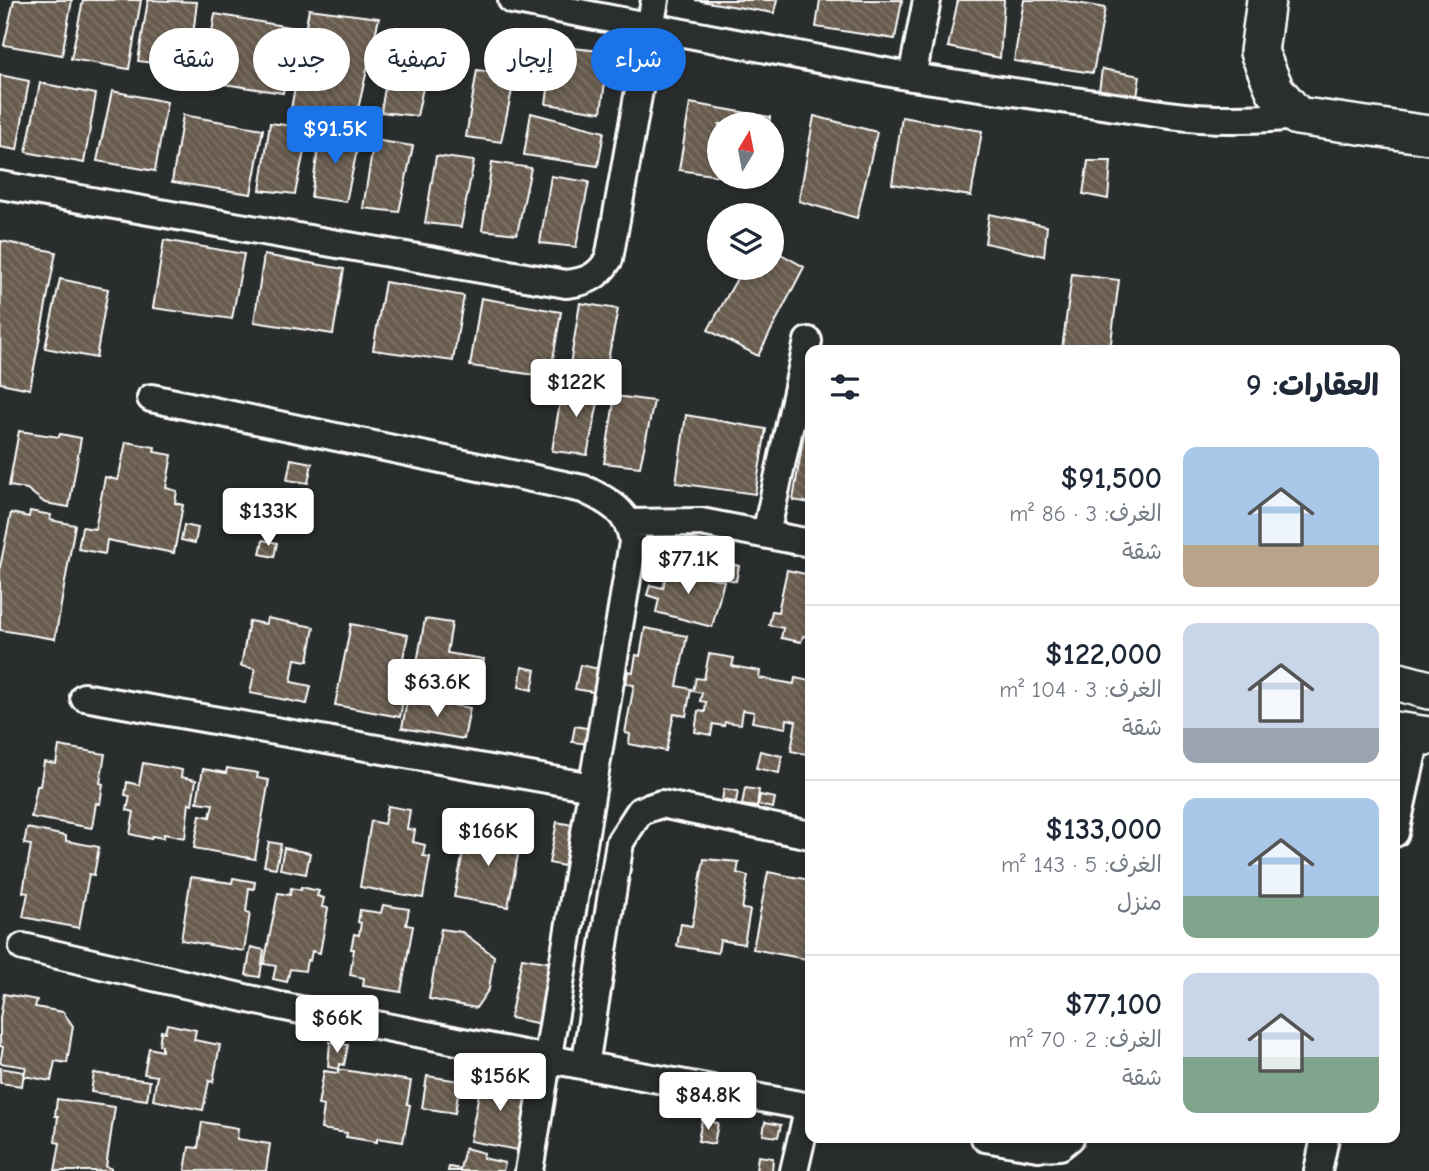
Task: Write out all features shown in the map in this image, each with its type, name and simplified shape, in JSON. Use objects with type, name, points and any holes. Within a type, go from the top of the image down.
[{"type":"main road","points":[[1266,0],[1258,52],[1275,90],[1297,117],[1429,135]]},
{"type":"main road","points":[[1400,682],[1429,690]]},
{"type":"street","points":[[512,0],[653,12],[912,77],[1198,119],[1247,121],[1297,117]]},
{"type":"street","points":[[912,77],[927,0]]},
{"type":"street","points":[[0,185],[566,284],[582,282],[602,271],[609,259],[653,12]]},
{"type":"street","points":[[807,345],[808,341]]},
{"type":"street","points":[[765,534],[805,354]]},
{"type":"street","points":[[151,398],[583,489],[618,508],[628,523],[633,542],[529,1171]]},
{"type":"street","points":[[628,523],[701,522],[805,542]]},
{"type":"street","points":[[84,697],[592,787]]},
{"type":"street","points":[[1400,806],[1414,734]]},
{"type":"street","points":[[585,1066],[620,842],[640,811],[661,804],[805,834]]},
{"type":"street","points":[[23,947],[280,1006],[805,1106]]},
{"type":"street","points":[[794,1171],[805,1127]]},
{"type":"street","points":[[1044,1143],[1060,1146],[1064,1143]]},
{"type":"street","points":[[1318,1171],[1324,1143]]},
{"type":"building","points":[[14,0],[72,0],[62,55],[4,45]]},
{"type":"building","points":[[83,0],[141,0],[129,69],[71,59]]},
{"type":"building","points":[[148,0],[197,2],[194,28],[149,28],[149,63],[138,61]]},
{"type":"building","points":[[695,0],[777,0],[774,13]]},
{"type":"building","points":[[820,0],[902,0],[895,39],[816,27]]},
{"type":"building","points":[[958,0],[1004,0],[1000,58],[948,47]]},
{"type":"building","points":[[1024,0],[1060,0],[1105,8],[1093,73],[1014,61]]},
{"type":"building","points":[[309,9],[379,18],[377,28],[364,28],[364,83],[355,122],[291,109],[294,91],[350,91],[350,28],[306,28]]},
{"type":"building","points":[[215,14],[295,28],[253,28],[253,88],[239,86],[239,28],[213,28]]},
{"type":"building","points":[[577,49],[591,50],[591,91],[604,91],[601,112],[546,104],[548,91],[577,91]]},
{"type":"building","points":[[1102,69],[1140,76],[1137,97],[1099,91]]},
{"type":"building","points":[[477,70],[484,71],[484,91],[512,91],[501,142],[466,137]]},
{"type":"building","points":[[0,75],[29,81],[17,150],[0,147]]},
{"type":"building","points":[[40,83],[96,94],[84,163],[26,152]]},
{"type":"building","points":[[112,91],[167,102],[155,171],[97,161]]},
{"type":"building","points":[[384,91],[422,91],[417,116],[381,112]]},
{"type":"building","points":[[690,103],[741,112],[707,112],[707,174],[679,170]]},
{"type":"building","points":[[531,113],[604,132],[598,166],[524,155]]},
{"type":"building","points":[[183,115],[263,129],[251,194],[172,182]]},
{"type":"building","points":[[814,116],[877,132],[857,218],[799,201]]},
{"type":"building","points":[[902,117],[982,131],[971,196],[892,184]]},
{"type":"building","points":[[270,123],[309,128],[295,194],[260,190]]},
{"type":"building","points":[[321,130],[360,136],[346,202],[311,197]]},
{"type":"building","points":[[374,140],[413,146],[399,212],[363,208]]},
{"type":"building","points":[[436,156],[474,161],[461,227],[425,223]]},
{"type":"building","points":[[1088,161],[1111,161],[1108,199],[1083,194]]},
{"type":"building","points":[[492,162],[531,168],[517,234],[482,230]]},
{"type":"building","points":[[551,176],[589,182],[576,247],[540,243]]},
{"type":"building","points":[[989,214],[1047,226],[1044,256],[985,243]]},
{"type":"building","points":[[164,240],[244,254],[232,319],[153,308]]},
{"type":"building","points":[[1,241],[56,252],[30,389],[0,383]]},
{"type":"building","points":[[264,255],[344,269],[333,334],[254,322]]},
{"type":"building","points":[[784,256],[804,267],[758,356],[708,330],[736,280],[784,280]]},
{"type":"building","points":[[1072,274],[1119,280],[1111,345],[1063,345]]},
{"type":"building","points":[[60,279],[108,289],[96,358],[45,348]]},
{"type":"building","points":[[385,282],[464,296],[453,361],[373,350]]},
{"type":"building","points":[[481,298],[561,312],[550,377],[470,366]]},
{"type":"building","points":[[580,303],[618,309],[605,375],[569,371]]},
{"type":"building","points":[[563,383],[601,389],[587,455],[552,451]]},
{"type":"building","points":[[615,396],[654,401],[640,467],[604,463]]},
{"type":"building","points":[[686,415],[766,429],[755,494],[676,483]]},
{"type":"building","points":[[19,431],[81,438],[69,507],[45,503],[27,489],[9,486]]},
{"type":"building","points":[[804,433],[805,433],[805,502],[793,500]]},
{"type":"building","points":[[126,442],[155,447],[154,452],[172,455],[166,488],[177,491],[175,503],[183,505],[174,553],[107,540],[105,554],[78,549],[82,527],[95,529],[105,477],[118,480]]},
{"type":"building","points":[[291,459],[312,463],[308,483],[287,480]]},
{"type":"building","points":[[30,511],[51,515],[50,520],[75,525],[55,639],[0,630],[0,567],[11,513],[29,517]]},
{"type":"building","points":[[184,525],[198,528],[195,543],[181,540]]},
{"type":"building","points":[[687,538],[734,547],[731,564],[739,566],[736,581],[712,576],[714,566],[683,560]]},
{"type":"building","points":[[263,540],[277,543],[274,557],[260,554]]},
{"type":"building","points":[[668,566],[724,581],[712,627],[656,612],[659,599],[647,595],[650,585],[663,588]]},
{"type":"building","points":[[787,570],[805,574],[805,636],[801,642],[781,638],[783,628],[769,625],[772,611],[778,612]]},
{"type":"building","points":[[267,618],[314,627],[308,661],[295,659],[291,682],[311,686],[307,704],[250,693],[255,669],[241,666],[249,621],[266,624]]},
{"type":"building","points":[[425,619],[452,623],[447,653],[484,659],[477,702],[437,695],[439,684],[414,679]]},
{"type":"building","points":[[351,624],[408,635],[402,663],[410,664],[400,717],[335,705]]},
{"type":"building","points":[[645,628],[687,636],[677,686],[691,689],[686,716],[674,714],[666,751],[629,744],[630,734],[625,733],[634,685],[626,684],[628,671],[633,672],[636,655],[640,656]]},
{"type":"building","points":[[709,654],[734,658],[732,666],[760,671],[759,678],[794,684],[795,678],[805,680],[805,754],[791,751],[796,721],[787,719],[786,728],[752,722],[754,712],[743,710],[741,724],[713,724],[711,735],[695,732],[698,711],[705,712],[706,702],[700,701],[702,693],[693,691],[696,678],[704,679]]},
{"type":"building","points":[[580,665],[604,670],[599,693],[575,689]]},
{"type":"building","points":[[522,667],[536,670],[532,690],[519,687]]},
{"type":"building","points":[[407,701],[430,706],[431,701],[470,708],[464,739],[402,728]]},
{"type":"building","points":[[575,726],[592,729],[589,744],[572,742]]},
{"type":"building","points":[[59,746],[105,754],[100,804],[96,803],[92,828],[31,817],[44,762],[56,764]]},
{"type":"building","points":[[760,751],[782,756],[779,773],[756,768]]},
{"type":"building","points":[[143,763],[182,770],[181,777],[196,780],[192,804],[189,803],[185,838],[164,834],[163,838],[152,836],[151,839],[130,834],[134,812],[127,810],[130,796],[125,795],[127,782],[139,785]]},
{"type":"building","points":[[227,768],[258,773],[257,778],[269,780],[255,859],[194,848],[200,815],[210,817],[213,804],[197,802],[203,769],[226,773]]},
{"type":"building","points":[[745,788],[759,790],[757,807],[742,805]]},
{"type":"building","points":[[724,789],[738,791],[736,802],[722,800]]},
{"type":"building","points":[[760,795],[775,798],[773,808],[758,805]]},
{"type":"building","points":[[388,806],[410,810],[407,829],[415,830],[413,842],[425,845],[423,856],[430,857],[423,898],[360,887],[371,821],[384,824]]},
{"type":"building","points":[[557,822],[577,826],[569,867],[549,863]]},
{"type":"building","points":[[27,828],[66,836],[66,841],[99,847],[94,875],[89,874],[79,928],[23,917],[28,893],[23,892],[31,845],[24,844]]},
{"type":"building","points":[[468,828],[521,839],[508,907],[454,897]]},
{"type":"building","points":[[269,842],[281,844],[276,868],[264,866]]},
{"type":"building","points":[[284,848],[310,853],[306,874],[280,869]]},
{"type":"building","points":[[704,859],[739,862],[737,873],[748,876],[742,909],[750,910],[744,944],[720,940],[718,953],[677,946],[681,924],[692,926]]},
{"type":"building","points":[[768,872],[805,879],[805,959],[753,949]]},
{"type":"building","points":[[191,877],[232,883],[233,878],[255,882],[254,889],[249,888],[246,912],[250,913],[244,951],[181,940]]},
{"type":"building","points":[[301,887],[319,891],[317,896],[324,898],[322,907],[328,908],[320,953],[312,951],[305,971],[290,969],[287,982],[273,979],[276,966],[264,964],[278,893],[290,895],[291,888],[301,890]]},
{"type":"building","points":[[383,905],[409,909],[406,925],[413,926],[401,992],[363,986],[364,978],[350,975],[354,934],[359,935],[361,923],[358,922],[360,910],[381,913]]},
{"type":"building","points":[[441,929],[462,932],[494,956],[489,989],[476,1008],[429,999]]},
{"type":"building","points":[[251,947],[264,950],[260,977],[246,975]]},
{"type":"building","points":[[522,958],[553,963],[542,1024],[510,1018]]},
{"type":"building","points":[[4,994],[37,1000],[35,1007],[63,1012],[73,1026],[67,1063],[55,1061],[51,1081],[24,1076],[26,1067],[0,1063],[3,1047],[0,1046],[0,1018]]},
{"type":"building","points":[[167,1024],[196,1030],[194,1040],[220,1045],[213,1082],[209,1081],[203,1110],[153,1100],[157,1076],[144,1074],[149,1048],[162,1051],[162,1046],[159,1045],[161,1031],[165,1032]]},
{"type":"building","points":[[330,1042],[348,1045],[344,1065],[340,1064],[339,1069],[328,1067]]},
{"type":"building","points":[[0,1068],[24,1072],[22,1086],[0,1083]]},
{"type":"building","points":[[338,1069],[411,1081],[407,1104],[410,1105],[403,1142],[377,1138],[377,1142],[346,1137],[347,1133],[321,1129],[324,1106],[318,1105],[324,1071],[338,1073]]},
{"type":"building","points":[[483,1072],[499,1075],[498,1080],[530,1087],[518,1150],[470,1141]]},
{"type":"building","points":[[94,1073],[150,1081],[147,1100],[91,1092]]},
{"type":"building","points":[[427,1076],[460,1081],[455,1113],[422,1108]]},
{"type":"building","points":[[57,1099],[115,1107],[106,1167],[111,1168],[111,1171],[55,1171],[60,1143],[55,1142]]},
{"type":"building","points":[[702,1120],[718,1123],[714,1144],[698,1141]]},
{"type":"building","points":[[202,1122],[238,1128],[237,1139],[270,1144],[266,1171],[185,1171],[189,1147],[198,1148]]},
{"type":"building","points":[[765,1122],[781,1125],[778,1137],[763,1135]]},
{"type":"building","points":[[465,1148],[484,1153],[483,1158],[505,1163],[503,1171],[448,1171],[449,1167],[460,1169]]},
{"type":"building","points":[[758,1156],[773,1158],[772,1171],[756,1171]]}]
